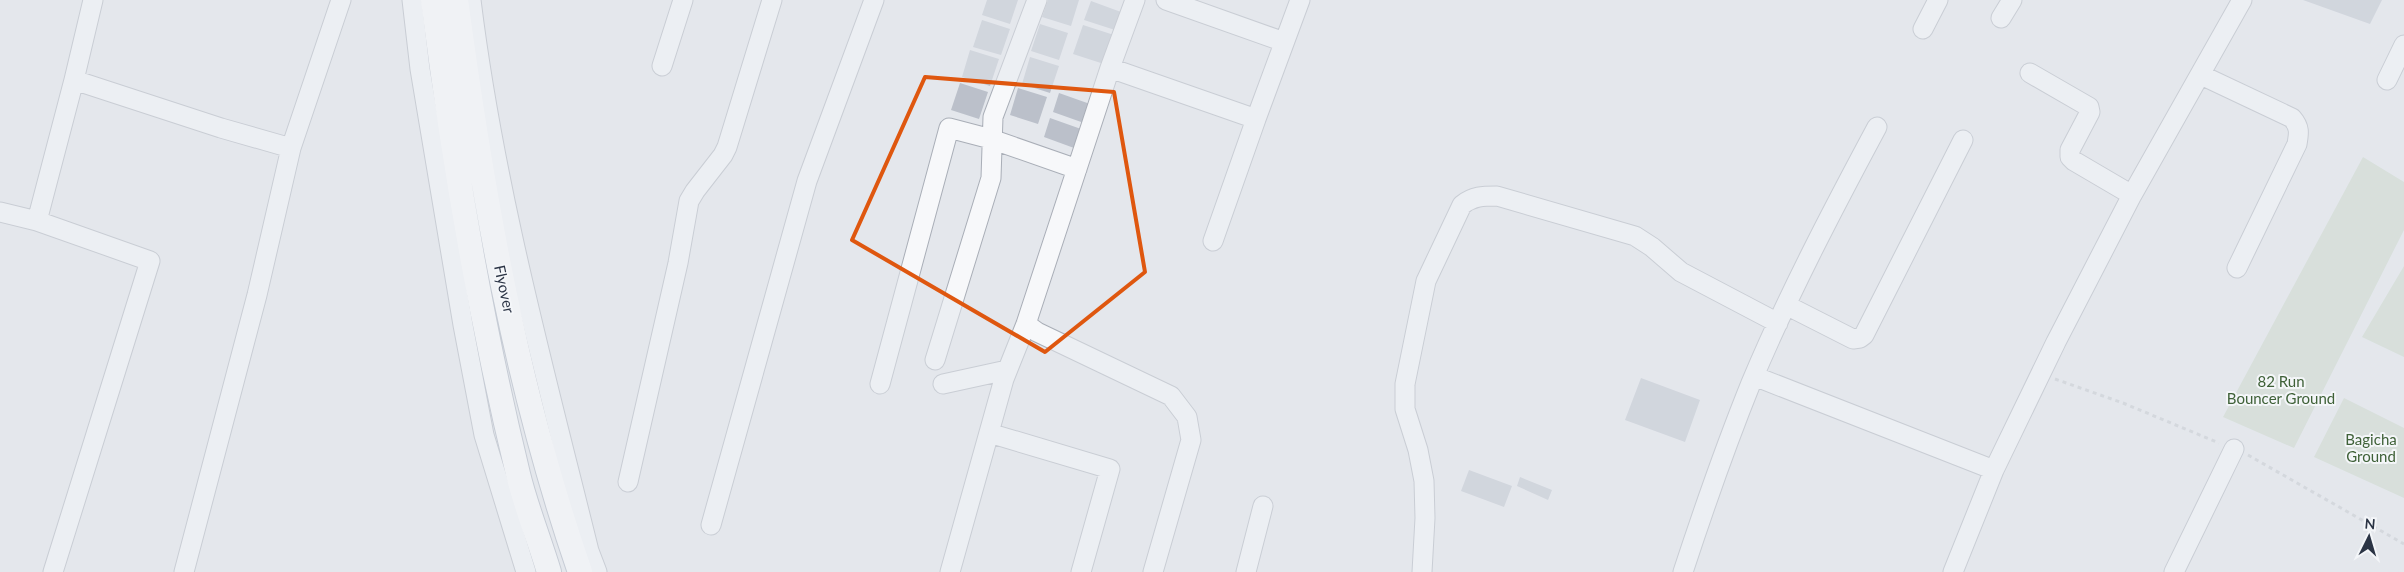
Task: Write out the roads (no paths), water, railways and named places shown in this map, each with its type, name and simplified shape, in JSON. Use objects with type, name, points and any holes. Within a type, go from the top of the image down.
[{"type":"main road","name":"Flyover","points":[[433,0],[443,83],[466,222],[493,358],[518,476],[549,572]]},
{"type":"main road","name":"Flyover","points":[[456,0],[467,84],[490,216],[520,363],[580,572]]},
{"type":"street","points":[[37,221],[93,0]]},
{"type":"street","points":[[184,572],[257,295],[291,148],[341,0]]},
{"type":"street","points":[[412,0],[420,69],[484,435],[526,572]]},
{"type":"street","points":[[471,0],[480,67],[515,254],[589,551],[597,572]]},
{"type":"street","points":[[662,66],[683,0]]},
{"type":"street","points":[[628,482],[678,263],[689,202],[695,191],[723,155],[772,0]]},
{"type":"street","points":[[711,525],[807,181],[874,0]]},
{"type":"street","points":[[935,360],[991,178],[993,117],[1037,0]]},
{"type":"street","points":[[950,572],[1007,370],[1026,324],[1110,68],[1135,0]]},
{"type":"street","points":[[1166,0],[1284,42]]},
{"type":"street","points":[[1213,241],[1300,0]]},
{"type":"street","points":[[1923,29],[1938,0]]},
{"type":"street","points":[[2001,18],[2012,0]]},
{"type":"street","points":[[1953,572],[1994,470],[2056,342],[2132,195],[2242,0]]},
{"type":"street","points":[[2387,80],[2404,45]]},
{"type":"street","points":[[1110,68],[1256,119]]},
{"type":"street","points":[[2030,73],[2089,107],[2090,112],[2070,150],[2070,156],[2074,161],[2132,195]]},
{"type":"street","points":[[2201,75],[2292,118],[2298,125],[2297,144],[2237,268]]},
{"type":"street","points":[[74,80],[221,128],[291,148]]},
{"type":"street","points":[[1682,572],[1754,376],[1786,305],[1877,127]]},
{"type":"street","points":[[880,384],[949,128],[991,139],[1077,169]]},
{"type":"street","points":[[1786,305],[1853,339],[1860,338],[1864,334],[1963,140]]},
{"type":"street","points":[[1422,572],[1425,518],[1424,481],[1418,450],[1405,409],[1405,384],[1426,281],[1462,205],[1470,199],[1478,196],[1498,196],[1635,236],[1652,247],[1681,272],[1778,323]]},
{"type":"street","points":[[0,212],[37,221],[150,261],[53,572]]},
{"type":"street","points":[[1026,324],[1037,332],[1171,396],[1187,417],[1191,440],[1153,572]]},
{"type":"street","points":[[943,384],[1007,370]]},
{"type":"street","points":[[1754,376],[1994,470]]},
{"type":"street","points":[[989,433],[1110,469],[1081,572]]},
{"type":"street","points":[[2174,572],[2234,449]]},
{"type":"street","points":[[1246,572],[1263,506]]},
{"type":"park label","name":"82 Run Bouncer Ground","points":[[2281,390]]},
{"type":"park label","name":"Bagicha Ground","points":[[2371,448]]}]
